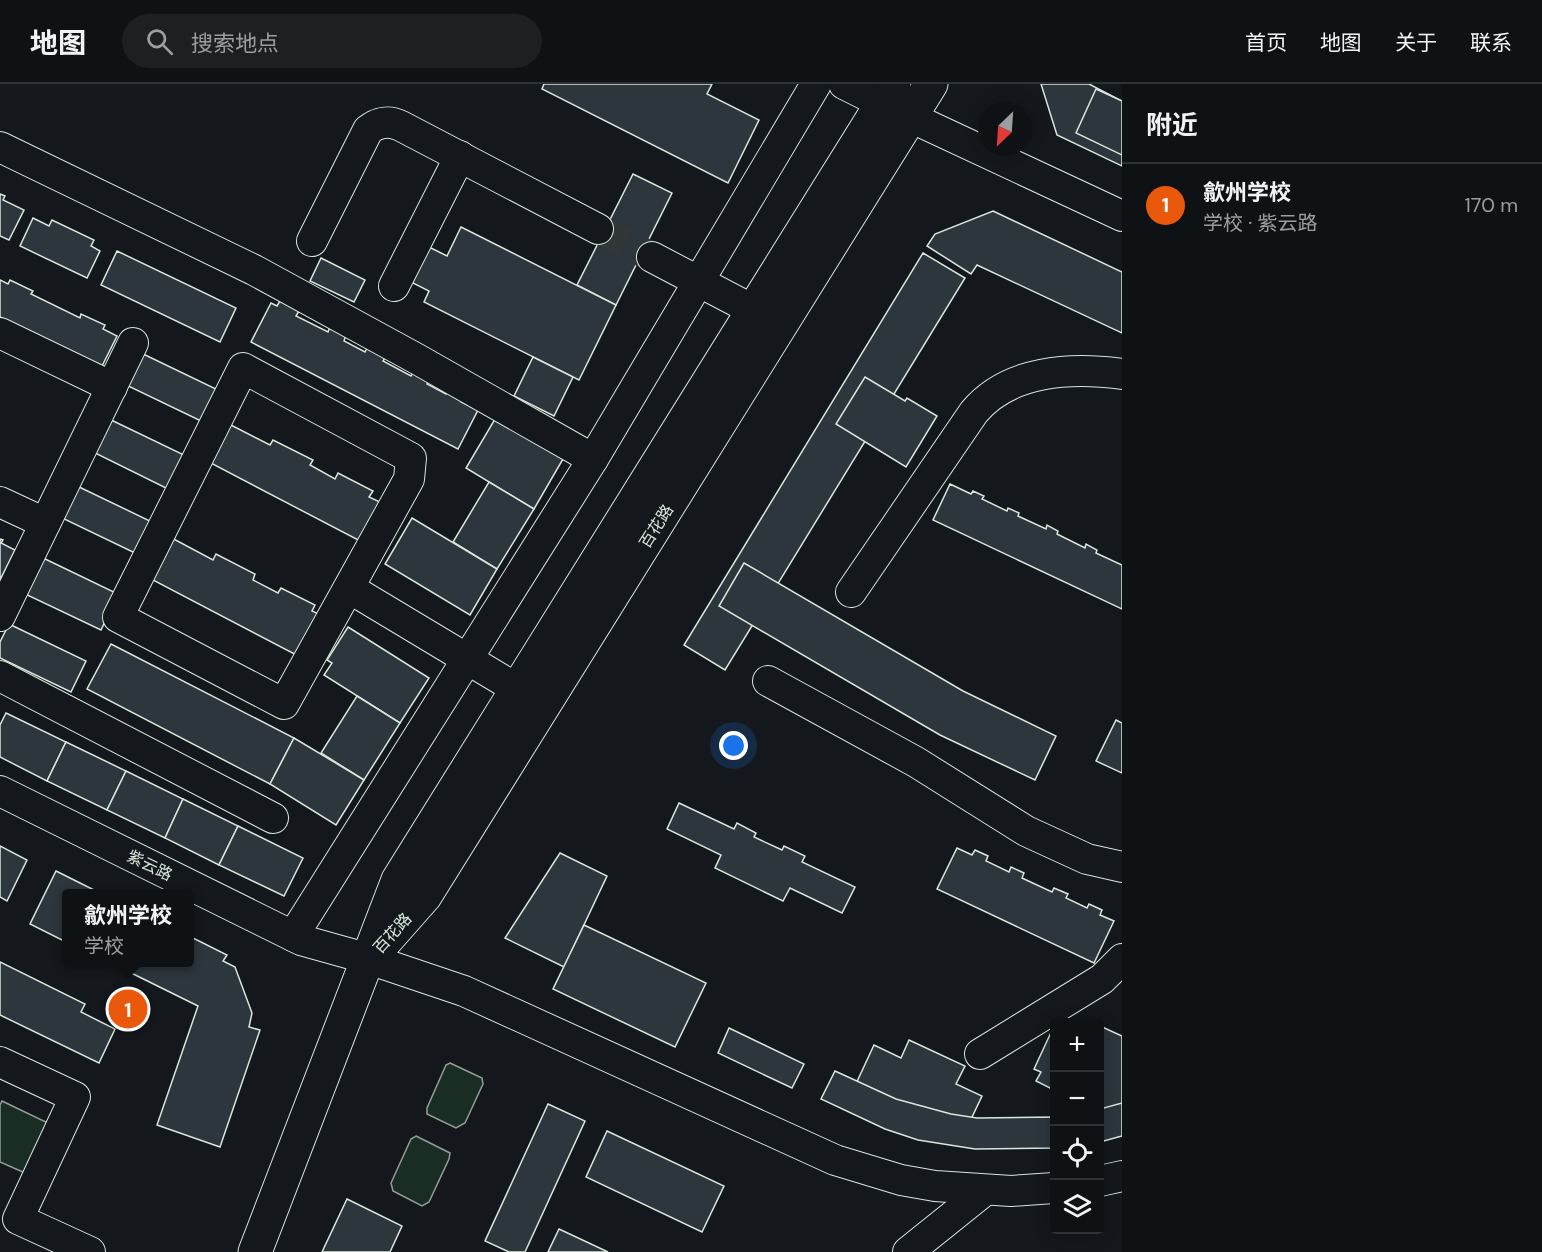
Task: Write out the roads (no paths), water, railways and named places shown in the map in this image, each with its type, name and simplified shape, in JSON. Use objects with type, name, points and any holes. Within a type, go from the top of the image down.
[{"type":"main road","name":"百花路","points":[[255,1252],[398,880],[753,310],[895,101],[931,84]]},
{"type":"main road","name":"百花路","points":[[369,959],[425,896],[895,101]]},
{"type":"street","points":[[293,936],[593,459],[816,84]]},
{"type":"street","points":[[844,84],[895,101],[1122,216]]},
{"type":"street","points":[[312,241],[368,130],[387,122],[394,123],[598,229]]},
{"type":"street","points":[[0,147],[254,270],[593,459]]},
{"type":"street","points":[[394,286],[459,156]]},
{"type":"street","points":[[652,257],[753,310]]},
{"type":"street","points":[[0,333],[111,387]]},
{"type":"street","points":[[0,616],[133,343]]},
{"type":"street","points":[[243,368],[411,458],[410,479],[349,588],[284,704],[118,617],[243,368]]},
{"type":"street","points":[[851,592],[974,412],[994,393],[1017,381],[1050,374],[1100,371],[1122,374]]},
{"type":"street","points":[[0,501],[45,523]]},
{"type":"street","points":[[349,588],[518,688]]},
{"type":"street","points":[[0,676],[273,818]]},
{"type":"street","points":[[768,681],[916,762],[1026,831],[1088,859],[1122,867]]},
{"type":"street","name":"紫云路","points":[[0,790],[301,940],[369,959],[464,991],[835,1160],[901,1180],[935,1186],[984,1191],[1050,1188]]},
{"type":"street","points":[[980,1054],[1102,979],[1122,959]]},
{"type":"street","points":[[0,1062],[75,1097],[18,1219],[90,1252]]},
{"type":"street","points":[[1104,1180],[1122,1176]]},
{"type":"street","points":[[908,1252],[984,1191]]},
{"type":"tunnel","points":[[598,229],[652,257]]},
{"type":"place","name":"歙州学校","points":[[128,1009]]}]
